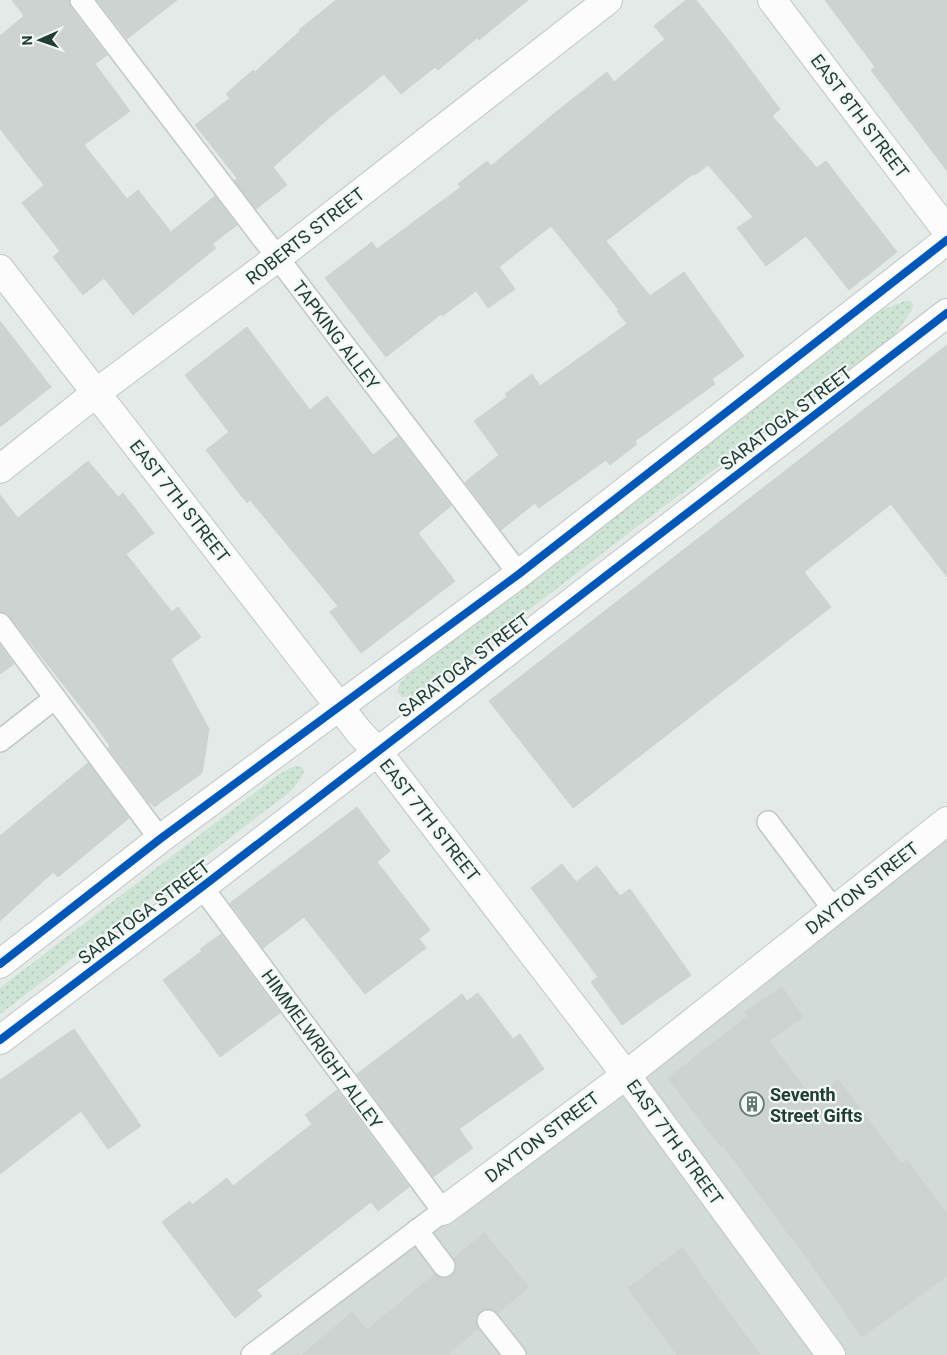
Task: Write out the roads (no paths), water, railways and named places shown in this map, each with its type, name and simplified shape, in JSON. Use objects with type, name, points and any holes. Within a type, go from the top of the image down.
[{"type":"street","name":"ROBERTS STREET","points":[[0,469],[96,393],[277,258],[608,0]]},
{"type":"street","name":"EAST 8TH STREET","points":[[772,0],[947,231]]},
{"type":"street","points":[[0,964],[160,839],[519,574],[947,240]]},
{"type":"street","name":"EAST 7TH STREET","points":[[0,269],[339,706],[377,751],[626,1075],[831,1355]]},
{"type":"street","name":"SARATOGA STREET","points":[[0,1040],[947,314]]},
{"type":"street","name":"DAYTON STREET","points":[[443,1211],[626,1075],[947,821]]},
{"type":"lane","name":"TAPKING ALLEY","points":[[81,0],[519,574]]},
{"type":"lane","points":[[0,624],[160,839]]},
{"type":"lane","points":[[0,741],[55,698]]},
{"type":"lane","points":[[768,822],[834,910]]},
{"type":"lane","name":"HIMMELWRIGHT ALLEY","points":[[202,887],[443,1211]]},
{"type":"lane","name":"DAYTON STREET","points":[[252,1355],[443,1211]]},
{"type":"lane","points":[[417,1230],[444,1266]]},
{"type":"lane","points":[[488,1321],[515,1355]]},
{"type":"place","name":"Seventh Street Gifts","points":[[752,1104]]}]
